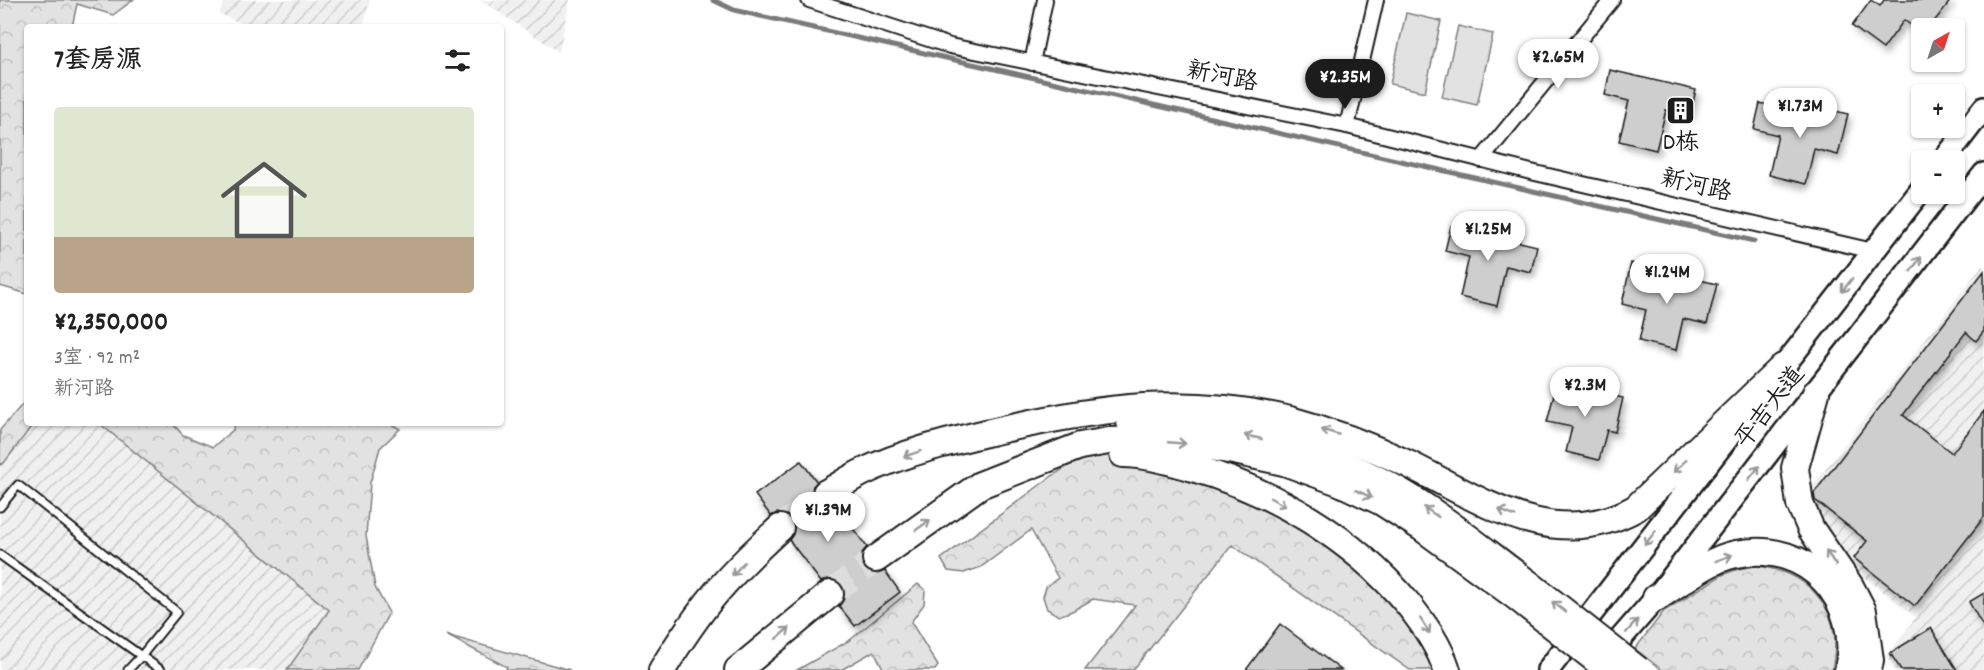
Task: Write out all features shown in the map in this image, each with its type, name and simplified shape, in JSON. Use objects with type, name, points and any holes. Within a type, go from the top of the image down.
[{"type":"highway","points":[[826,494],[861,473],[949,442],[1040,421],[1114,408],[1166,405],[1207,406],[1290,420],[1350,438],[1510,515],[1543,524],[1567,526],[1593,524],[1617,518],[1636,508],[1783,367]]},
{"type":"highway","points":[[1816,393],[1795,468],[1800,504],[1812,529],[1850,586],[1863,611],[1870,660],[1868,670]]},
{"type":"highway","points":[[949,442],[1107,423],[1141,422],[1204,427],[1289,445],[1346,465],[1390,486],[1432,512],[1524,591],[1609,670]]},
{"type":"highway","points":[[876,559],[980,485],[1080,446],[1109,441],[1141,440],[1201,445],[1284,462],[1339,482],[1382,502],[1524,591],[1638,670]]},
{"type":"highway","points":[[980,485],[1059,460],[1088,455],[1128,454],[1170,461],[1213,473],[1259,492],[1303,516],[1338,538],[1369,563],[1423,621],[1442,655],[1446,670]]},
{"type":"highway","points":[[662,670],[686,632],[714,595],[780,528]]},
{"type":"highway","points":[[1656,598],[1716,561],[1734,554],[1754,551],[1774,553],[1794,559],[1811,568],[1827,582],[1839,598],[1847,616],[1851,636],[1848,670]]},
{"type":"highway","points":[[738,670],[830,594]]},
{"type":"main road","points":[[1952,150],[1983,108]]},
{"type":"main road","name":"平吉大道","points":[[1594,670],[1656,598],[1984,174]]},
{"type":"main road","name":"平吉大道","points":[[1548,670],[1911,203]]},
{"type":"street","name":"新河路","points":[[809,0],[950,46],[1347,126],[1481,160],[1873,251]]},
{"type":"street","points":[[1032,63],[1045,0]]},
{"type":"street","points":[[1347,126],[1376,0]]},
{"type":"street","points":[[1481,160],[1612,0]]},
{"type":"lane","points":[[0,507],[18,485],[177,612],[128,670]]},
{"type":"lane","points":[[0,555],[161,670]]},
{"type":"shaded area","points":[[225,0],[370,0],[364,24],[244,24],[219,14]]},
{"type":"shaded area","points":[[480,0],[570,0],[559,52]]},
{"type":"shaded area","points":[[1983,264],[1984,670],[1895,670],[1887,656],[1916,617],[1859,573],[1805,496]]},
{"type":"shaded area","points":[[32,426],[103,426],[330,610],[287,670],[0,670],[0,465],[4,463]]},
{"type":"green space","points":[[0,0],[133,0],[113,15],[77,4],[73,24],[24,24],[24,293],[0,286]]},
{"type":"green space","points":[[1406,13],[1441,21],[1425,92],[1390,84]]},
{"type":"green space","points":[[1458,26],[1493,34],[1477,105],[1442,97]]},
{"type":"green space","points":[[24,402],[24,426],[32,426],[4,463],[0,465],[0,430]]},
{"type":"green space","points":[[103,426],[175,426],[183,435],[213,447],[233,430],[234,426],[394,426],[400,429],[380,448],[370,483],[366,536],[375,587],[389,613],[358,670],[287,670],[329,610]]},
{"type":"green space","points":[[1112,452],[1151,452],[1349,540],[1446,670],[1410,670],[1232,545],[1133,670],[1085,670],[1135,605],[1093,599],[1059,616],[1047,609],[1043,597],[1046,587],[1058,578],[1031,530],[981,567],[964,573],[948,571],[941,559],[1052,476],[1079,459]]},
{"type":"green space","points":[[1755,566],[1793,576],[1820,598],[1833,630],[1835,649],[1832,670],[1662,670],[1635,649],[1664,611],[1722,575]]},
{"type":"green space","points":[[918,584],[925,590],[924,604],[911,622],[938,666],[935,670],[884,670],[874,651],[841,670],[797,670],[850,640]]},
{"type":"green space","points":[[446,635],[570,670],[506,670],[507,667]]},
{"type":"building","points":[[1871,0],[1880,6],[1884,0],[1951,0],[1937,18],[1911,18],[1911,25],[1904,20],[1883,49],[1852,26]]},
{"type":"building","name":"D栋","points":[[1610,70],[1696,90],[1690,115],[1666,110],[1656,150],[1619,141],[1629,101],[1605,95]]},
{"type":"building","points":[[1760,103],[1819,118],[1822,108],[1848,114],[1838,155],[1814,149],[1806,184],[1769,175],[1778,135],[1754,129]]},
{"type":"building","points":[[1451,226],[1537,246],[1531,272],[1506,266],[1497,306],[1460,297],[1469,257],[1445,251]]},
{"type":"building","points":[[1631,263],[1657,270],[1655,280],[1689,288],[1691,278],[1717,284],[1707,324],[1683,319],[1676,350],[1639,341],[1646,310],[1622,304]]},
{"type":"building","points":[[1984,271],[1984,331],[1976,341],[1966,332],[1903,415],[1952,453],[1984,411],[1984,517],[1915,606],[1854,558],[1867,541],[1815,500],[1814,493]]},
{"type":"building","points":[[1557,382],[1623,398],[1615,432],[1607,430],[1599,460],[1566,452],[1572,427],[1547,422]]},
{"type":"building","points":[[801,461],[817,482],[811,492],[813,501],[825,508],[835,505],[867,547],[862,553],[861,560],[864,568],[870,573],[877,574],[885,571],[900,592],[855,626],[839,606],[844,599],[845,592],[842,585],[835,580],[828,579],[821,582],[789,540],[794,532],[791,518],[777,513],[771,516],[755,495]]},
{"type":"building","points":[[1984,593],[1984,628],[1969,602]]},
{"type":"building","points":[[1280,624],[1341,670],[1246,670]]},
{"type":"building","points":[[1931,628],[1957,670],[1901,670],[1890,653]]},
{"type":"waterway","points":[[713,0],[734,10],[1754,241]]},
{"type":"tunnel","points":[[780,528],[826,493]]},
{"type":"tunnel","points":[[830,594],[876,559]]},
{"type":"place","name":"D栋","points":[[1681,111]]}]
